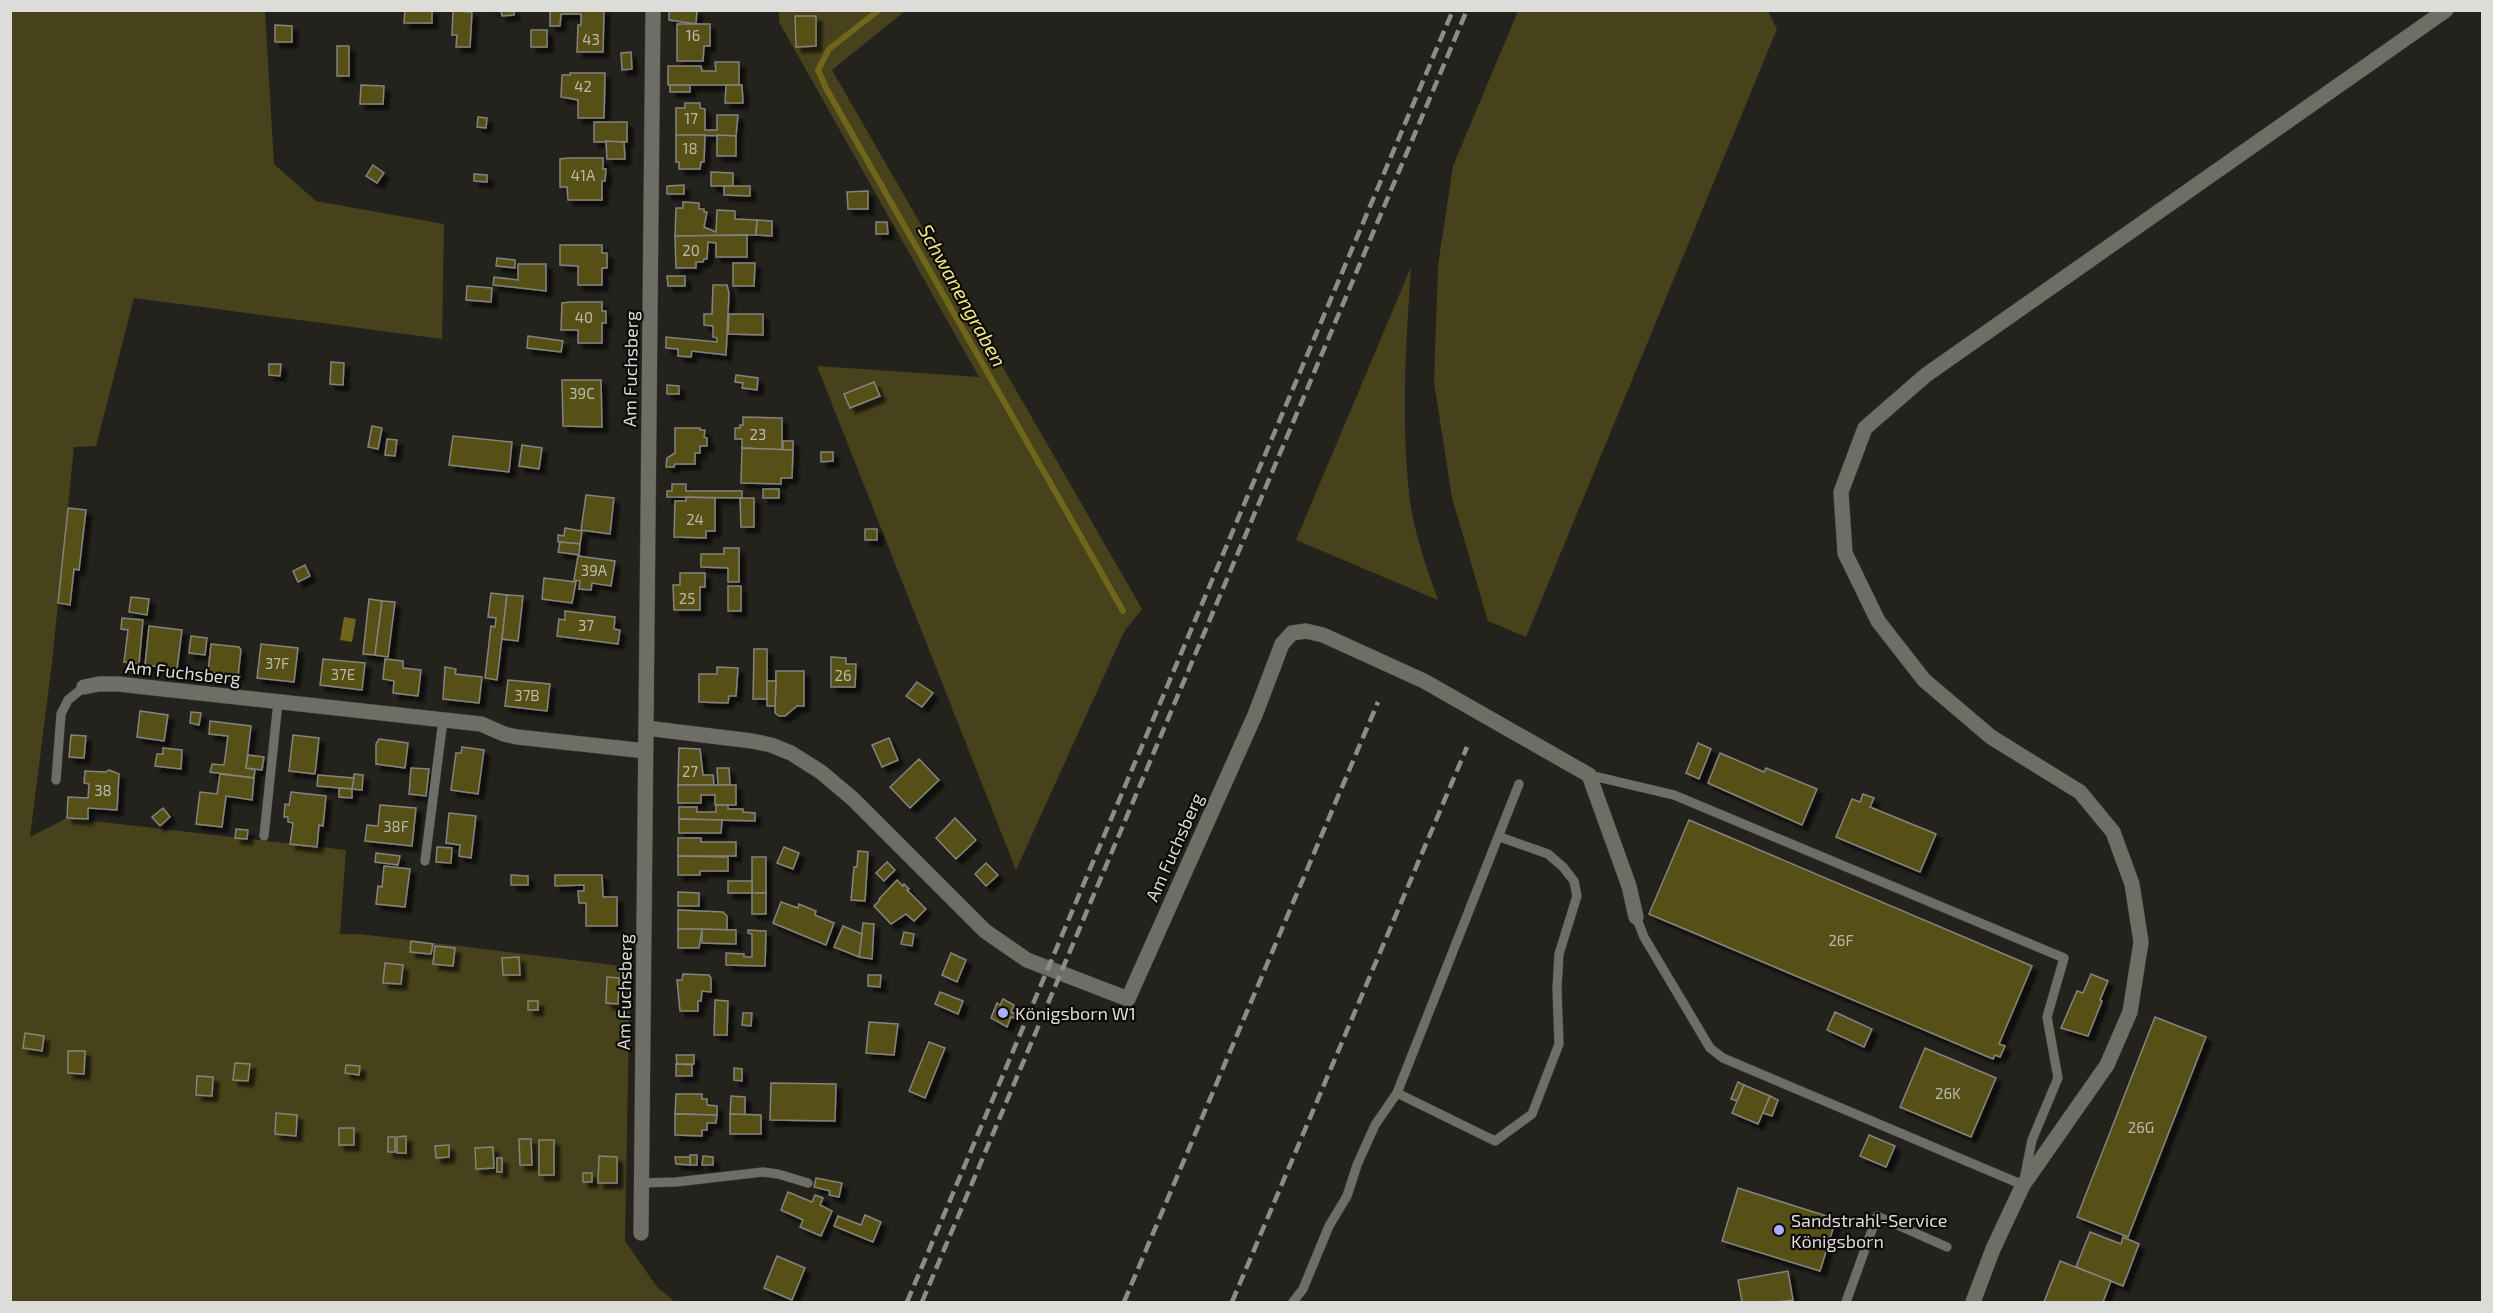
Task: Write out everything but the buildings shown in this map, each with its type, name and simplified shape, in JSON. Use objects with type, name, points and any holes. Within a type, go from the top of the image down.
[{"type":"street","name":"Am Fuchsberg","points":[[641,1233],[653,10]]},
{"type":"street","points":[[1973,1302],[1993,1249],[2023,1185],[2107,1065],[2130,1012],[2140,942],[2132,884],[2112,831],[2080,792],[1991,736],[1924,680],[1878,621],[1845,553],[1841,492],[1865,428],[1926,375],[2446,10]]},
{"type":"street","name":"Am Fuchsberg","points":[[646,728],[752,741],[791,753],[821,772],[853,799],[985,931],[1005,947],[1027,960],[1128,999],[1255,715],[1282,644],[1292,633],[1306,631],[1323,635],[1424,681],[1589,775]]},
{"type":"street","name":"Am Fuchsberg","points":[[84,687],[118,684],[481,724],[516,737],[646,751]]},
{"type":"street","points":[[1589,775],[1629,886],[1636,917]]},
{"type":"lane","points":[[56,780],[61,714],[68,700],[84,687]]},
{"type":"lane","points":[[264,836],[278,702]]},
{"type":"lane","points":[[425,861],[443,720]]},
{"type":"lane","points":[[1589,775],[1674,795],[2064,958],[2047,1017],[2058,1078],[2032,1140],[2023,1185],[1723,1058],[1710,1048],[1644,937],[1636,917]]},
{"type":"lane","points":[[1293,1302],[1303,1289],[1329,1226],[1347,1196],[1357,1165],[1375,1125],[1397,1093],[1519,784]]},
{"type":"lane","points":[[1397,1093],[1495,1141],[1532,1114],[1559,1044],[1558,954],[1577,896],[1574,881],[1548,854],[1500,837]]},
{"type":"lane","points":[[640,1183],[763,1172],[808,1183]]},
{"type":"lane","points":[[1846,1302],[1877,1216],[1947,1247]]},
{"type":"shaded area","points":[[10,11],[265,11],[274,164],[316,201],[444,224],[442,339],[134,298],[96,446],[74,447],[52,663],[30,837],[67,818],[346,850],[340,934],[360,934],[630,967],[625,1241],[657,1287],[675,1302],[11,1302]]},
{"type":"shaded area","points":[[779,11],[905,11],[832,70],[1142,609],[1124,632],[1016,870],[817,366],[979,377],[779,22]]},
{"type":"shaded area","points":[[1518,11],[1768,11],[1777,29],[1526,637],[1488,621],[1452,498],[1434,382],[1438,265],[1453,166]]},
{"type":"shaded area","points":[[1411,267],[1405,380],[1405,437],[1409,493],[1417,534],[1438,600],[1296,540]]},
{"type":"shaded area","points":[[344,617],[356,619],[352,642],[340,640]]},
{"type":"waterway","name":"Schwanengraben","points":[[879,10],[829,49],[818,70],[826,88],[1123,611]]},
{"type":"railway","points":[[907,1302],[1453,10]]},
{"type":"railway","points":[[922,1302],[1467,10]]},
{"type":"railway","points":[[1124,1302],[1378,702]]},
{"type":"railway","points":[[1232,1302],[1467,747]]},
{"type":"place","name":"Königsborn W1","points":[[1003,1013]]},
{"type":"place","name":"Sandstrahl-Service Königsborn","points":[[1779,1230]]}]
